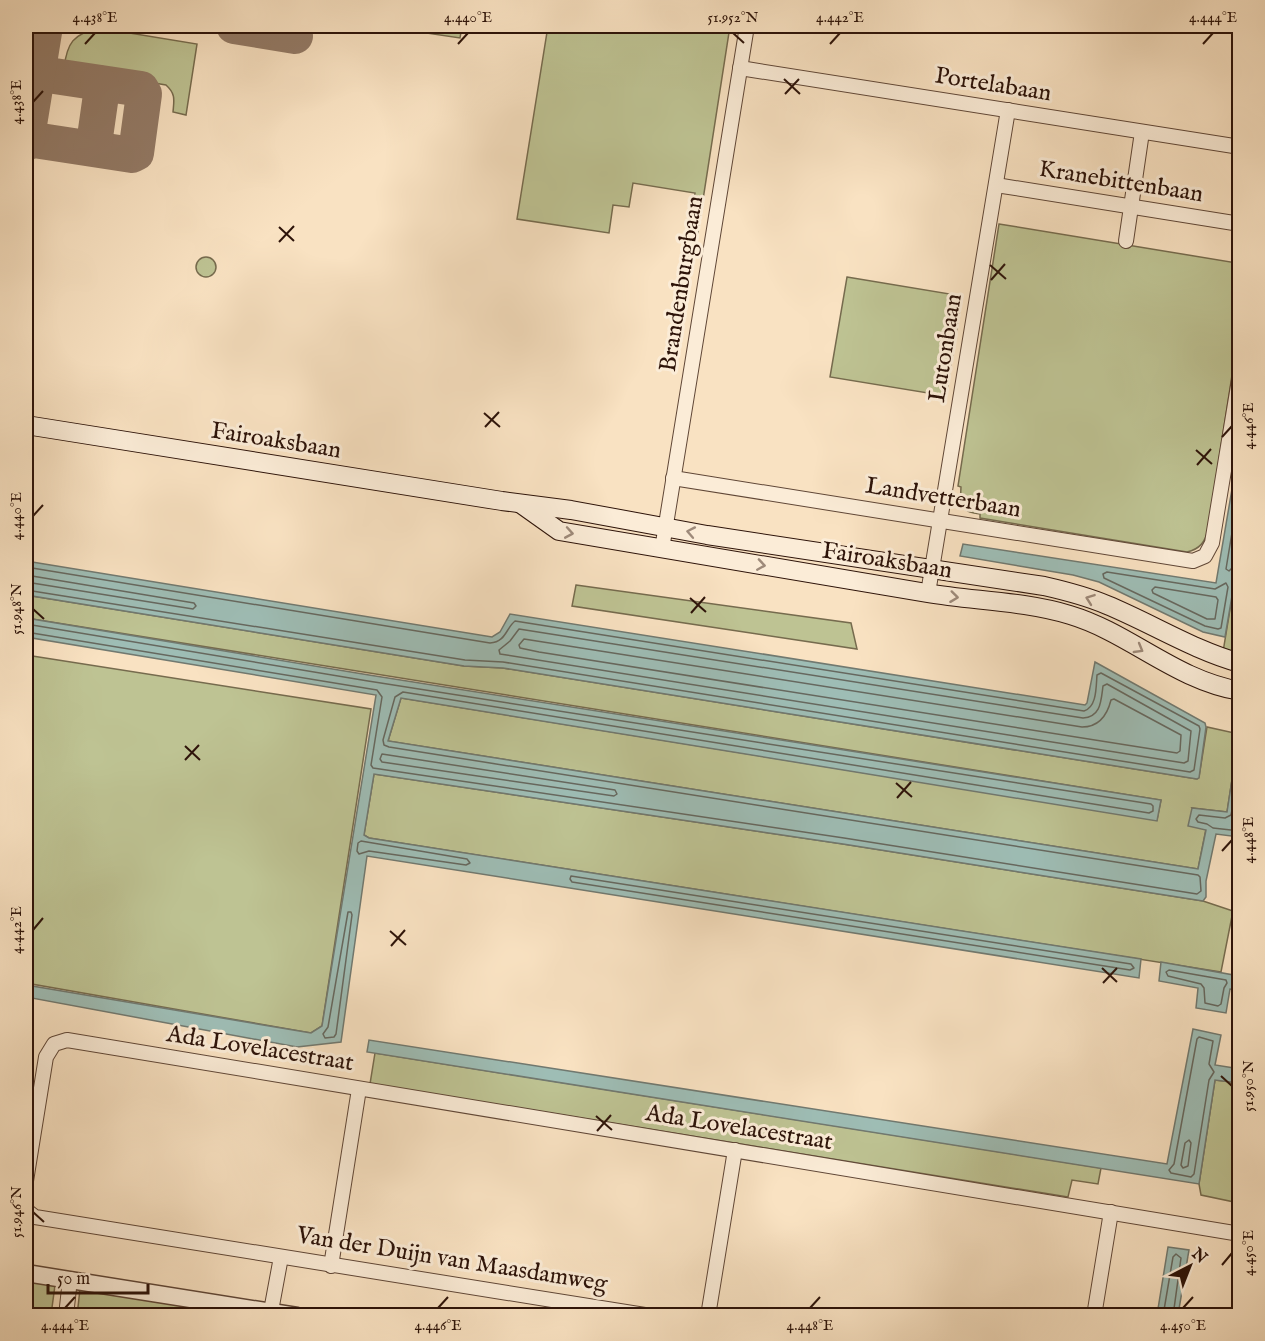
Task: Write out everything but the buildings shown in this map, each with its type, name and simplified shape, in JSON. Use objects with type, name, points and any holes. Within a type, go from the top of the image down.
[{"type":"main road","name":"Fairoaksbaan","points":[[26,425],[494,500],[571,510],[707,535],[1044,586],[1076,593],[1108,605],[1205,651],[1239,663]]},
{"type":"main road","name":"Fairoaksbaan","points":[[520,503],[559,531],[1070,615],[1094,624],[1166,665],[1199,680],[1239,691]]},
{"type":"street","name":"Brandenburgbaan","points":[[662,549],[747,26]]},
{"type":"street","name":"Portelabaan","points":[[740,68],[1239,147]]},
{"type":"street","name":"Lutonbaan","points":[[928,593],[1008,110]]},
{"type":"street","points":[[1126,241],[1142,132]]},
{"type":"street","name":"Kranebittenbaan","points":[[996,185],[1239,224]]},
{"type":"street","name":"Landvetterbaan","points":[[673,478],[1193,561],[1205,556],[1212,543],[1239,375]]},
{"type":"street","name":"Ada Lovelacestraat","points":[[26,1181],[46,1058],[54,1044],[67,1041],[1239,1234]]},
{"type":"street","points":[[331,1266],[359,1089]]},
{"type":"street","points":[[708,1316],[735,1150]]},
{"type":"street","name":"Van der Duijn van Maasdamweg","points":[[26,1211],[35,1217],[651,1316]]},
{"type":"street","points":[[1094,1316],[1111,1212]]},
{"type":"street","name":"Van der Duijn van Maasdamweg","points":[[271,1311],[281,1257]]},
{"type":"street","points":[[31,1273],[297,1316]]},
{"type":"street","points":[[66,1316],[70,1279]]},
{"type":"green space","points":[[428,26],[462,26],[460,38],[426,33]]},
{"type":"green space","points":[[548,26],[730,26],[693,264],[684,263],[695,193],[633,183],[629,207],[613,205],[609,233],[517,219]]},
{"type":"green space","points":[[99,28],[197,44],[186,115],[173,112],[173,94],[166,85],[64,68],[67,52],[73,41],[83,33]]},
{"type":"green space","points":[[999,224],[1237,263],[1236,268],[1240,269],[1239,330],[1208,530],[1199,547],[1187,552],[980,518],[980,514],[968,511],[962,506],[961,487],[958,486]]},
{"type":"green space","points":[[206,257],[213,260],[216,267],[213,274],[206,277],[199,274],[196,267],[199,260]]},
{"type":"green space","points":[[847,277],[962,296],[946,396],[830,377]]},
{"type":"green space","points":[[1239,555],[1239,657],[1223,652]]},
{"type":"green space","points":[[576,585],[851,623],[857,649],[572,606]]},
{"type":"green space","points":[[26,595],[464,666],[503,668],[1197,779],[1207,727],[1239,734],[1227,812],[1192,808],[1206,829],[1198,869],[388,741],[401,698],[1157,820],[1161,800],[26,618]]},
{"type":"green space","points":[[26,655],[371,709],[322,1026],[311,1033],[26,983]]},
{"type":"green space","points":[[374,774],[843,844],[1203,901],[1233,911],[1221,972],[369,838],[364,835]]},
{"type":"green space","points":[[375,1053],[1101,1168],[1098,1184],[1072,1180],[1068,1197],[370,1084]]},
{"type":"green space","points":[[1215,1080],[1239,1083],[1239,1203],[1201,1195],[1199,1184]]},
{"type":"green space","points":[[26,1280],[55,1285],[51,1315],[26,1315]]},
{"type":"green space","points":[[80,1289],[247,1316],[77,1316]]},
{"type":"water","points":[[1239,448],[1239,555],[1225,637],[1203,632],[1099,582],[1073,575],[960,556],[963,544],[1216,583]]},
{"type":"water","points":[[26,561],[492,637],[500,632],[510,614],[1085,705],[1095,662],[1205,723],[1199,778],[503,668],[464,666],[26,595]]},
{"type":"water","points":[[26,618],[369,675],[1161,800],[1157,821],[401,698],[388,741],[1198,869],[1206,830],[1188,826],[1192,808],[1227,812],[1239,734],[1239,837],[1216,834],[1206,881],[1206,897],[1203,901],[843,844],[374,774],[364,835],[369,838],[1141,959],[1139,978],[367,856],[341,1042],[297,1047],[26,997],[26,985],[311,1033],[322,1026],[376,695],[26,637]]},
{"type":"water","points":[[1161,962],[1239,976],[1239,990],[1230,989],[1226,1013],[1196,1008],[1198,988],[1159,981]]},
{"type":"water","points":[[1193,1029],[1221,1035],[1215,1065],[1240,1069],[1239,1083],[1215,1080],[1199,1184],[367,1052],[369,1040],[1167,1164]]},
{"type":"water","points":[[1168,1247],[1189,1250],[1178,1315],[1157,1315]]},
{"type":"taxiway","points":[[26,143],[45,26]]},
{"type":"taxiway","points":[[234,26],[295,36]]},
{"type":"taxiway","points":[[26,87],[41,74],[141,89],[144,94],[136,153],[132,155],[34,140],[26,142]]},
{"type":"taxiway","points":[[91,148],[94,144],[102,88],[98,83]]}]
